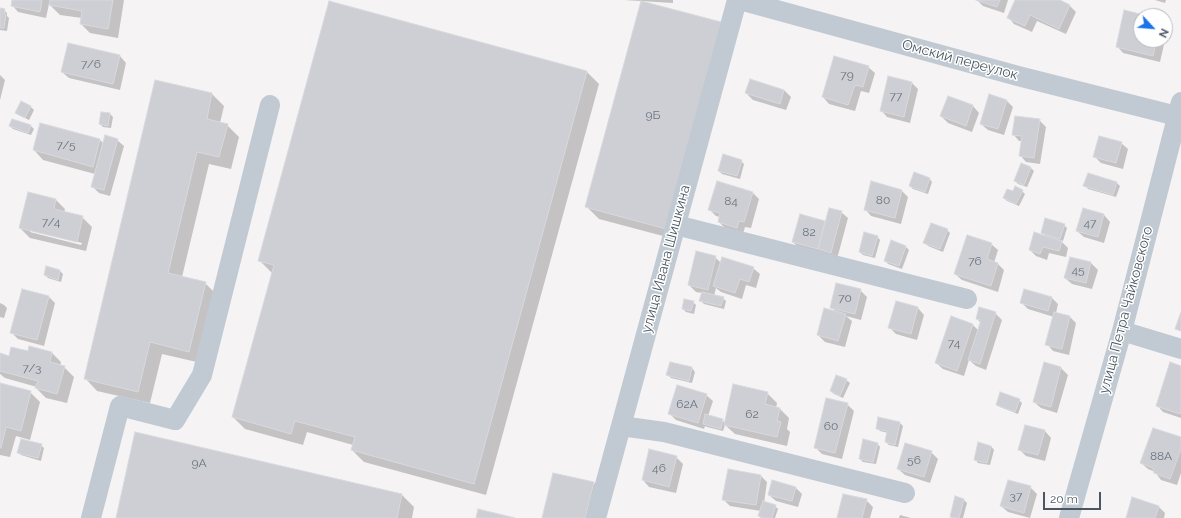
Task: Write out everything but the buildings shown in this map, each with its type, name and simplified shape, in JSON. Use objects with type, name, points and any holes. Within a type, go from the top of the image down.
[{"type":"street","name":"Омский переулок","points":[[738,0],[1018,76],[1180,111]]},
{"type":"street","name":"улица Ивана Шишкина","points":[[596,518],[738,0]]},
{"type":"street","points":[[91,518],[120,406],[175,420],[202,375],[270,105]]},
{"type":"street","name":"улица Петра Чайковского","points":[[1068,518],[1122,331],[1180,111]]},
{"type":"street","points":[[676,225],[967,299]]},
{"type":"street","points":[[1122,331],[1181,349]]},
{"type":"street","points":[[621,426],[664,432],[905,493]]}]
